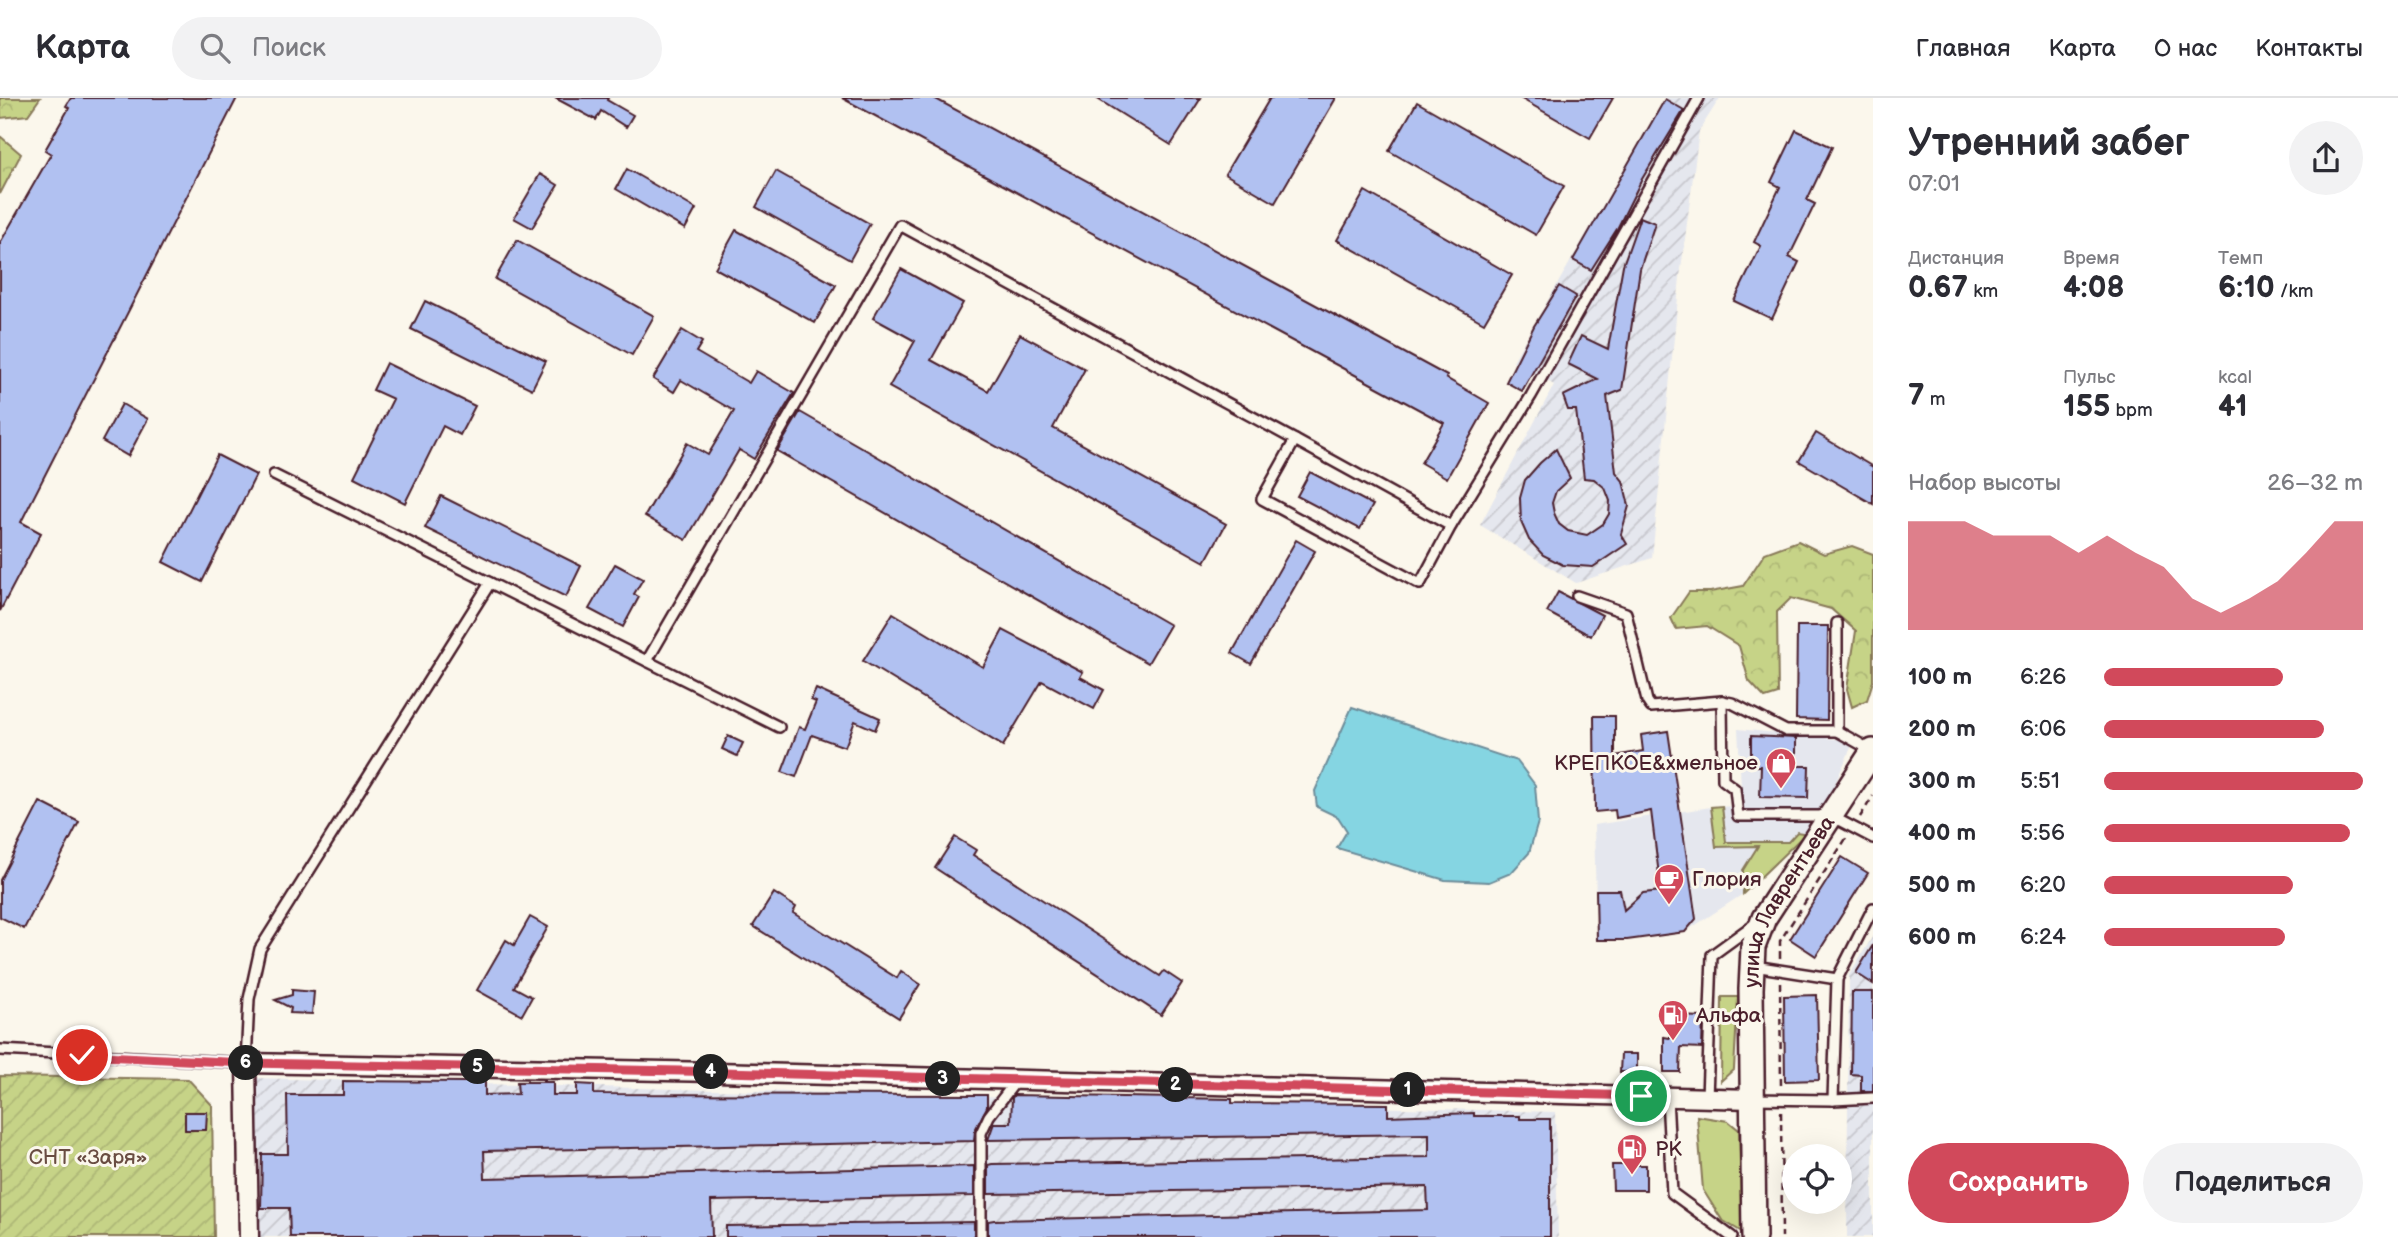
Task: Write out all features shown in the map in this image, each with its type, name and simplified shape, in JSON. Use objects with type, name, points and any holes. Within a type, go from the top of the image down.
[{"type":"street","name":"улица Лаврентьева","points":[[1754,1237],[1753,947],[1764,918],[1873,751]]},
{"type":"street","points":[[249,1237],[246,1063],[682,1071],[1752,1098]]},
{"type":"lane","points":[[1294,440],[1262,499],[1420,584],[1451,526],[1531,396],[1699,98]]},
{"type":"lane","points":[[647,662],[901,225],[1451,526]]},
{"type":"lane","points":[[274,475],[779,727]]},
{"type":"lane","points":[[0,1050],[246,1063],[249,999],[260,948],[490,583]]},
{"type":"lane","points":[[1577,596],[1626,613],[1647,701],[1651,707],[1722,701],[1732,703],[1786,731],[1837,731],[1873,751]]},
{"type":"lane","points":[[1837,623],[1837,731]]},
{"type":"lane","points":[[1722,701],[1723,780],[1735,789],[1738,816],[1831,816],[1873,838]]},
{"type":"lane","points":[[1833,1100],[1837,979],[1873,908]]},
{"type":"lane","points":[[1707,1098],[1712,955],[1764,918]]},
{"type":"lane","points":[[1752,966],[1837,979]]},
{"type":"lane","points":[[981,1237],[981,1133],[989,1116],[1016,1081]]},
{"type":"lane","points":[[1667,1097],[1672,1193],[1732,1237]]},
{"type":"lane","points":[[1752,1098],[1873,1098]]},
{"type":"path","points":[[1782,1237],[1780,941],[1873,796]]},
{"type":"shaded area","points":[[1665,98],[1720,98],[1699,131],[1680,277],[1652,558],[1576,583],[1480,525],[1554,385],[1513,361]]},
{"type":"shaded area","points":[[1738,729],[1854,741],[1827,802],[1803,836],[1743,894],[1685,932],[1627,940],[1597,940],[1594,825],[1711,807],[1742,806]]},
{"type":"shaded area","points":[[1873,936],[1873,1237],[1847,1237],[1847,1214],[1852,1214],[1852,1144],[1848,1144],[1849,975]]},
{"type":"shaded area","points":[[253,1078],[1555,1112],[1558,1237],[256,1237]]},
{"type":"green space","points":[[0,98],[40,98],[28,115],[1,118]]},
{"type":"green space","points":[[0,136],[21,154],[0,194]]},
{"type":"green space","points":[[1798,541],[1824,554],[1852,546],[1873,554],[1873,681],[1867,700],[1852,707],[1847,689],[1856,631],[1831,609],[1791,598],[1777,612],[1778,694],[1765,698],[1749,681],[1739,646],[1707,626],[1676,629],[1671,618],[1689,592],[1710,592],[1743,586],[1765,553]]},
{"type":"green space","points":[[1722,806],[1726,842],[1788,842],[1797,832],[1803,833],[1803,836],[1743,894],[1743,870],[1758,846],[1716,847],[1711,807]]},
{"type":"green space","points":[[1722,997],[1738,997],[1734,1069],[1721,1081]]},
{"type":"green space","name":"СНТ «Заря»","points":[[0,1076],[188,1079],[212,1105],[214,1237],[0,1237]]},
{"type":"green space","points":[[1697,1116],[1728,1121],[1739,1130],[1742,1232],[1722,1220],[1703,1190]]},
{"type":"water","points":[[1352,707],[1517,761],[1535,785],[1538,822],[1529,853],[1511,873],[1489,882],[1445,880],[1337,848],[1347,831],[1338,817],[1317,807],[1315,791]]},
{"type":"building","points":[[71,98],[237,98],[21,522],[41,533],[0,611],[0,243],[51,154],[45,150],[69,108],[66,106]]},
{"type":"building","points":[[555,98],[608,98],[607,100],[633,115],[626,127],[601,111],[596,120]]},
{"type":"building","points":[[842,98],[934,98],[1447,376],[1446,378],[1489,403],[1447,478],[1421,463],[1444,423]]},
{"type":"building","points":[[1096,98],[1201,98],[1171,145]]},
{"type":"building","points":[[1270,98],[1336,98],[1275,203],[1225,174]]},
{"type":"building","points":[[1520,98],[1613,98],[1590,138]]},
{"type":"building","points":[[1665,99],[1684,110],[1591,270],[1573,260]]},
{"type":"building","points":[[1417,102],[1564,186],[1536,235],[1389,151]]},
{"type":"building","points":[[1796,130],[1832,147],[1807,200],[1815,204],[1789,257],[1799,262],[1772,319],[1734,301],[1761,246],[1754,242],[1780,187],[1771,182]]},
{"type":"building","points":[[627,169],[696,209],[685,229],[616,189]]},
{"type":"building","points":[[776,171],[870,224],[850,260],[756,207]]},
{"type":"building","points":[[540,174],[558,185],[532,228],[514,218]]},
{"type":"building","points":[[1365,191],[1512,275],[1484,323],[1337,240]]},
{"type":"building","points":[[1640,217],[1655,223],[1640,269],[1622,390],[1607,396],[1616,472],[1623,481],[1629,506],[1621,534],[1627,544],[1593,567],[1563,565],[1543,555],[1529,540],[1521,522],[1520,498],[1525,480],[1556,449],[1570,478],[1556,491],[1552,503],[1559,524],[1568,531],[1587,535],[1603,524],[1609,514],[1610,501],[1605,488],[1594,479],[1584,478],[1576,410],[1568,410],[1563,396],[1598,379],[1568,364],[1581,336],[1608,349],[1623,265]]},
{"type":"building","points":[[736,230],[836,285],[815,323],[715,268]]},
{"type":"building","points":[[517,240],[654,316],[632,355],[495,279]]},
{"type":"building","points":[[901,269],[963,303],[931,360],[988,391],[1020,334],[1085,369],[1053,428],[1226,524],[1205,562],[889,387],[915,341],[873,318]]},
{"type":"building","points":[[1559,286],[1576,296],[1522,391],[1506,382],[1534,326]]},
{"type":"building","points":[[425,301],[546,361],[532,389],[411,329]]},
{"type":"building","points":[[682,330],[702,342],[696,352],[749,383],[756,371],[794,393],[754,459],[739,450],[686,540],[645,516],[687,443],[708,455],[734,411],[681,380],[674,392],[653,379]]},
{"type":"building","points":[[386,363],[475,406],[460,435],[443,426],[405,503],[354,477],[393,399],[373,390]]},
{"type":"building","points":[[122,404],[148,419],[128,456],[102,441]]},
{"type":"building","points":[[800,412],[1170,625],[1148,663],[777,451]]},
{"type":"building","points":[[1816,433],[1873,467],[1873,504],[1799,461]]},
{"type":"building","points":[[217,455],[256,475],[202,582],[163,562]]},
{"type":"building","points":[[1310,472],[1373,505],[1360,529],[1297,496]]},
{"type":"building","points":[[441,496],[581,566],[566,597],[425,528]]},
{"type":"building","points":[[1296,540],[1315,551],[1251,664],[1232,653]]},
{"type":"building","points":[[615,564],[643,579],[634,594],[639,597],[623,627],[589,609]]},
{"type":"building","points":[[1558,592],[1602,615],[1591,636],[1547,612]]},
{"type":"building","points":[[893,613],[983,667],[1003,630],[1083,672],[1080,677],[1104,690],[1094,709],[1042,681],[1003,746],[863,661]]},
{"type":"building","points":[[1797,626],[1828,626],[1827,720],[1796,719]]},
{"type":"building","points":[[816,689],[880,718],[875,730],[855,721],[845,747],[812,735],[796,777],[782,772],[799,727],[805,729],[816,702],[811,700]]},
{"type":"building","points":[[1594,716],[1615,716],[1615,756],[1643,751],[1641,735],[1668,731],[1696,919],[1685,932],[1627,940],[1597,940],[1596,890],[1620,890],[1624,910],[1643,893],[1661,891],[1651,811],[1616,818],[1615,810],[1595,812]]},
{"type":"building","points":[[728,736],[743,743],[737,756],[722,749]]},
{"type":"building","points":[[1751,736],[1796,738],[1796,766],[1809,766],[1808,798],[1760,797],[1761,766],[1751,766]]},
{"type":"building","points":[[40,802],[79,822],[24,929],[0,917],[0,880]]},
{"type":"building","points":[[955,837],[976,850],[973,855],[1160,976],[1164,971],[1182,983],[1161,1015],[935,868]]},
{"type":"building","points":[[1842,857],[1868,873],[1816,956],[1790,939]]},
{"type":"building","points":[[774,893],[796,907],[793,913],[897,978],[901,971],[920,984],[899,1018],[753,926]]},
{"type":"building","points":[[530,917],[548,927],[514,987],[532,997],[522,1015],[477,990],[506,940],[514,945]]},
{"type":"building","points":[[1873,945],[1873,984],[1856,973]]},
{"type":"building","points":[[292,990],[314,992],[312,1014],[290,1013],[291,1008],[275,1000],[292,995]]},
{"type":"building","points":[[1852,992],[1873,992],[1873,1091],[1861,1091],[1861,1075],[1851,1074]]},
{"type":"building","points":[[1817,995],[1819,1080],[1785,1081],[1784,996]]},
{"type":"building","points":[[1675,1016],[1703,1017],[1702,1048],[1681,1047],[1680,1072],[1664,1072],[1664,1037],[1670,1038],[1670,1024],[1675,1025]]},
{"type":"building","points":[[1621,1054],[1637,1054],[1637,1072],[1620,1072]]},
{"type":"building","points":[[465,1079],[485,1079],[485,1095],[518,1094],[517,1082],[553,1082],[553,1095],[577,1095],[577,1084],[594,1085],[594,1094],[987,1095],[987,1107],[975,1130],[974,1141],[484,1151],[485,1178],[974,1166],[974,1196],[711,1201],[712,1237],[290,1237],[289,1208],[261,1208],[262,1154],[288,1154],[287,1095],[343,1095],[343,1081],[465,1082]]},
{"type":"building","points":[[1014,1095],[1232,1099],[1232,1103],[1388,1104],[1388,1116],[1474,1113],[1474,1116],[1550,1119],[1550,1237],[988,1237],[988,1221],[994,1220],[1428,1210],[1427,1187],[988,1194],[988,1165],[992,1164],[1429,1157],[1429,1134],[988,1140],[994,1123],[1011,1123]]},
{"type":"building","points":[[185,1112],[207,1112],[206,1130],[185,1130]]},
{"type":"building","points":[[1612,1165],[1646,1165],[1646,1190],[1613,1190]]},
{"type":"building","points":[[974,1222],[974,1237],[726,1237],[726,1226]]},
{"type":"place","name":"КРЕПКОЕ&хмельное","points":[[1781,790]]},
{"type":"place","name":"Глория","points":[[1669,906]]},
{"type":"place","name":"Альфа","points":[[1673,1042]]},
{"type":"place","name":"РК","points":[[1632,1176]]},
{"type":"route","points":[[82,1055],[246,1063],[682,1071],[1641,1096]]}]
